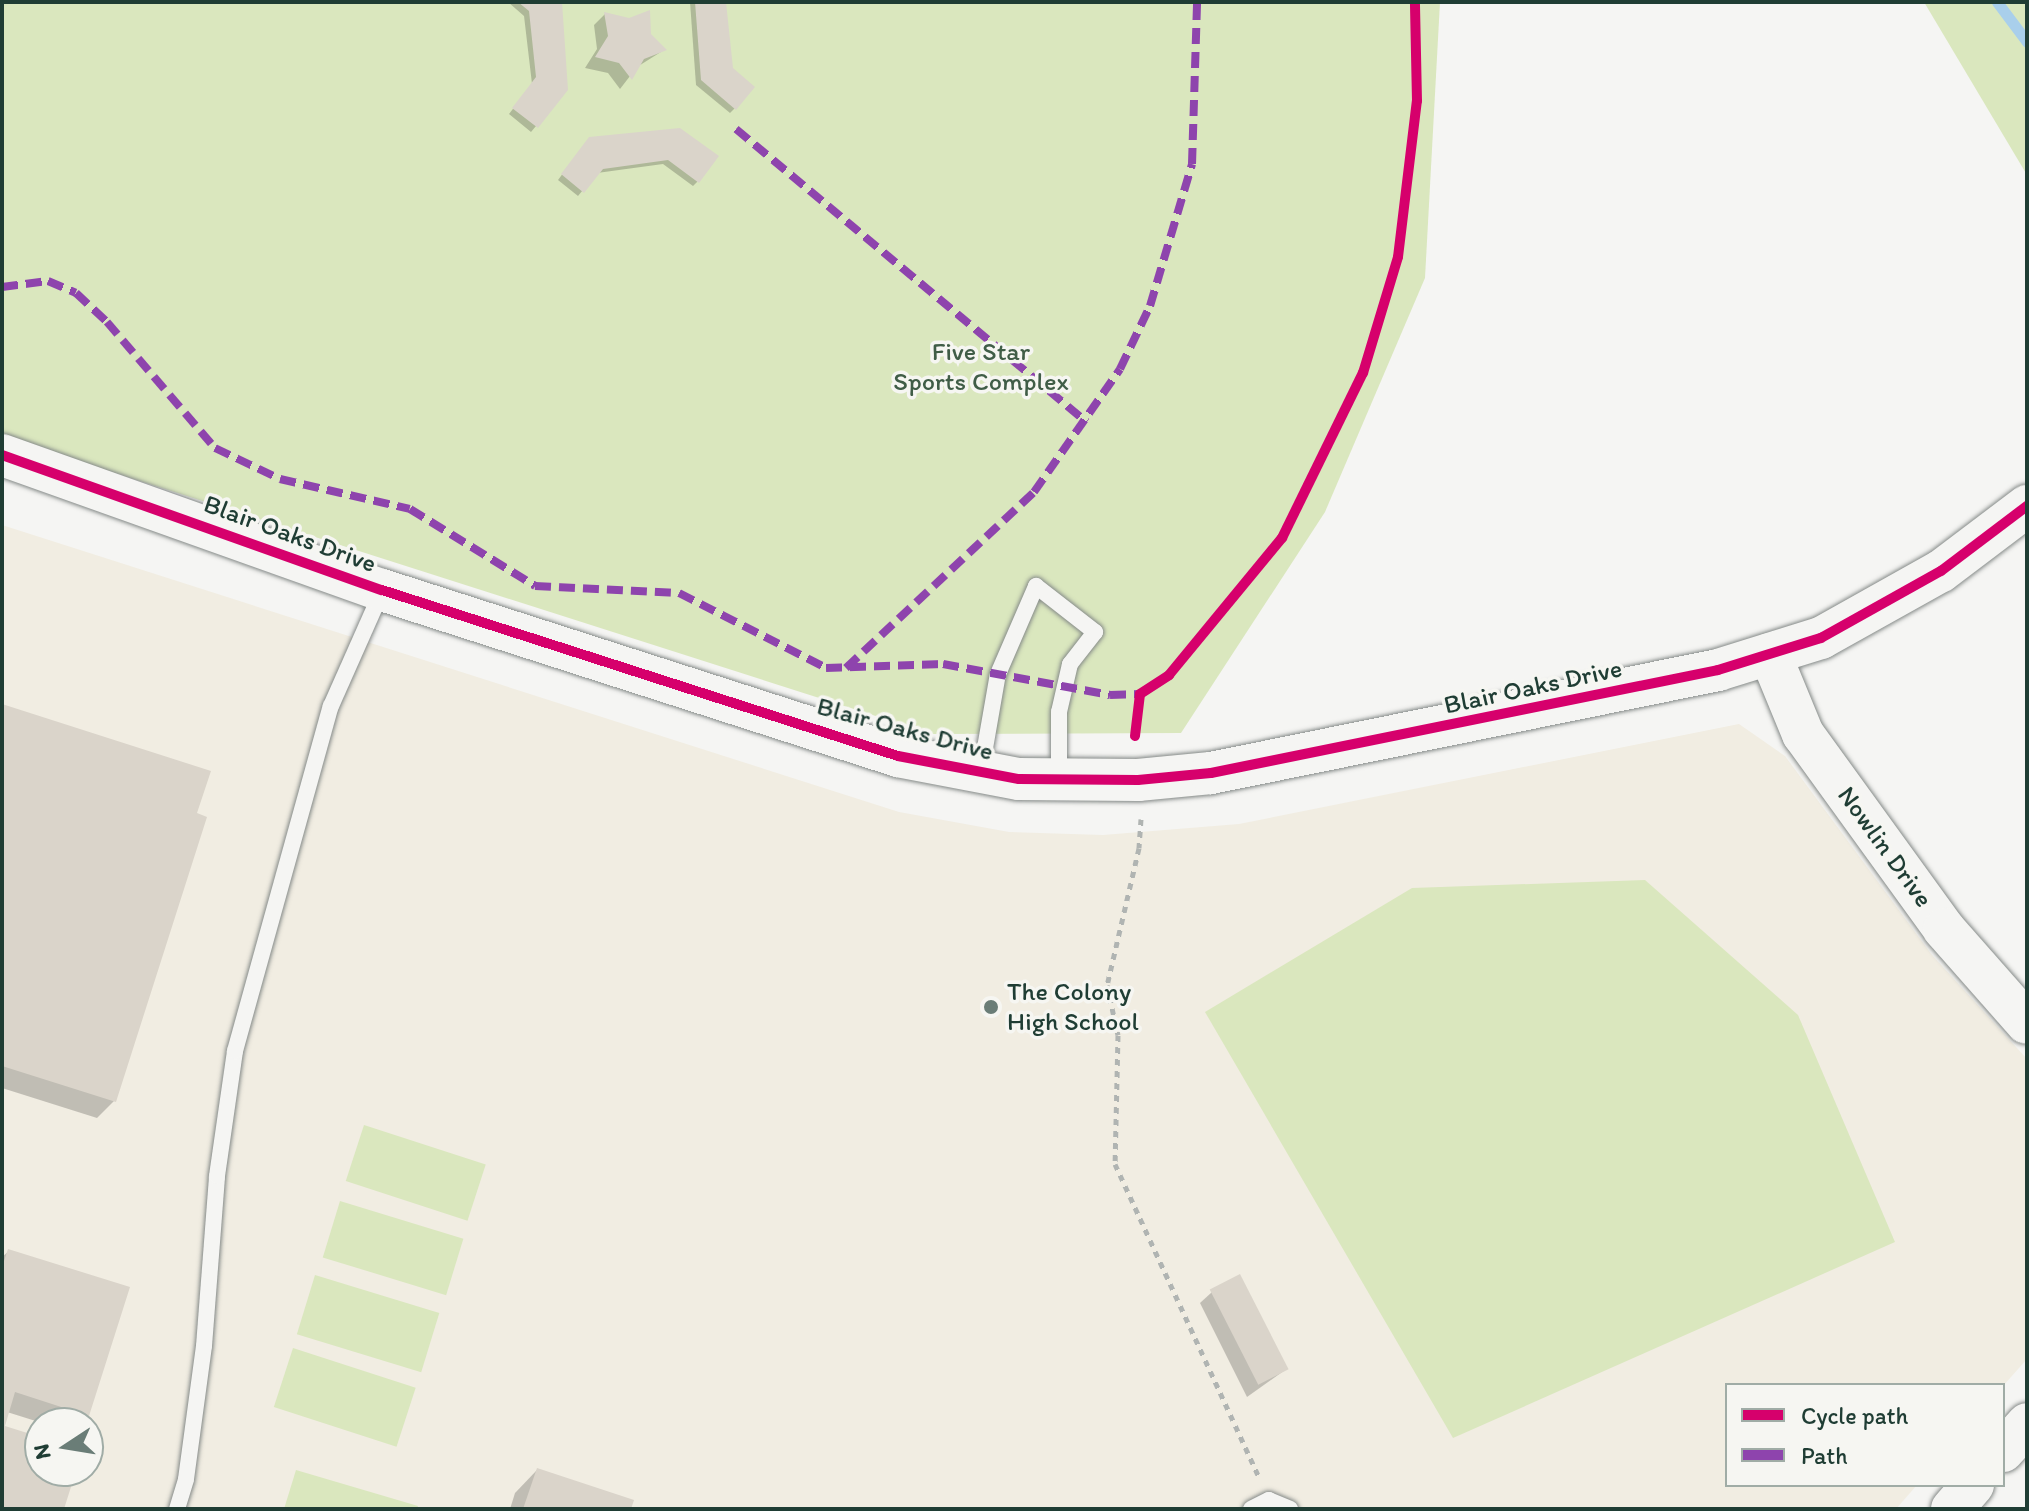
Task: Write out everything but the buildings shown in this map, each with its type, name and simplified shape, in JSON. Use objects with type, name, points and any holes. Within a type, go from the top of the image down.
[{"type":"street","name":"Blair Oaks Drive","points":[[2,455],[382,590],[898,756],[980,774],[1059,779],[1138,780],[1211,773],[1518,713],[1770,654],[1821,638],[1941,571],[2027,506]]},
{"type":"street","name":"Nowlin Drive","points":[[1770,654],[1803,734],[1944,929],[2027,1023]]},
{"type":"street","points":[[2005,1449],[2027,1424]]},
{"type":"street","points":[[1952,1509],[1971,1487]]},
{"type":"lane","points":[[980,774],[998,674],[1036,586],[1095,632],[1070,664],[1059,712],[1059,779]]},
{"type":"lane","points":[[177,1509],[204,1346],[217,1176],[235,1051],[331,706],[382,590]]},
{"type":"lane","points":[[1251,1509],[1269,1500],[1290,1509]]},
{"type":"path","points":[[1141,818],[1139,848],[1107,985],[1118,1035],[1115,1164],[1269,1500]]},
{"type":"shaded area","name":"The Colony High School","points":[[2,525],[899,812],[1009,832],[1103,835],[1239,824],[1739,724],[1785,756],[1932,955],[2027,1059],[2027,1359],[2005,1384],[1725,1383],[1725,1487],[1915,1487],[1896,1509],[2,1509]]},
{"type":"green space","name":"Five Star Sports Complex","points":[[2,2],[1440,2],[1425,278],[1325,512],[1181,733],[932,734],[2,437]]},
{"type":"green space","points":[[1924,2],[2027,2],[2027,175]]},
{"type":"green space","points":[[1645,880],[1798,1015],[1895,1242],[1453,1438],[1205,1012],[1412,888]]},
{"type":"green space","points":[[364,1125],[486,1165],[468,1221],[346,1181]]},
{"type":"green space","points":[[340,1201],[463,1239],[446,1295],[323,1257]]},
{"type":"green space","points":[[315,1275],[439,1313],[421,1372],[297,1334]]},
{"type":"green space","points":[[293,1348],[416,1388],[397,1447],[274,1407]]},
{"type":"green space","points":[[296,1470],[418,1506],[417,1509],[284,1509]]},
{"type":"waterway","points":[[1997,2],[2027,42]]},
{"type":"marked path","points":[[846,668],[1034,492],[1120,369],[1150,306],[1192,164],[1197,2]]},
{"type":"marked path","points":[[736,129],[1087,422]]},
{"type":"marked path","points":[[2,287],[48,281],[76,293],[107,322],[215,448],[280,479],[410,509],[535,586],[679,593],[826,668],[943,664],[1110,695],[1140,694]]},
{"type":"cycle path","points":[[1135,736],[1140,694],[1169,675],[1282,538],[1363,373],[1398,257],[1417,101],[1415,2]]},
{"type":"cycle path","points":[[2,455],[382,590],[898,756],[1019,779],[1138,780],[1211,773],[1718,670],[1821,638],[1941,571],[2027,506]]},
{"type":"place","name":"The Colony High School","points":[[991,1007]]}]
